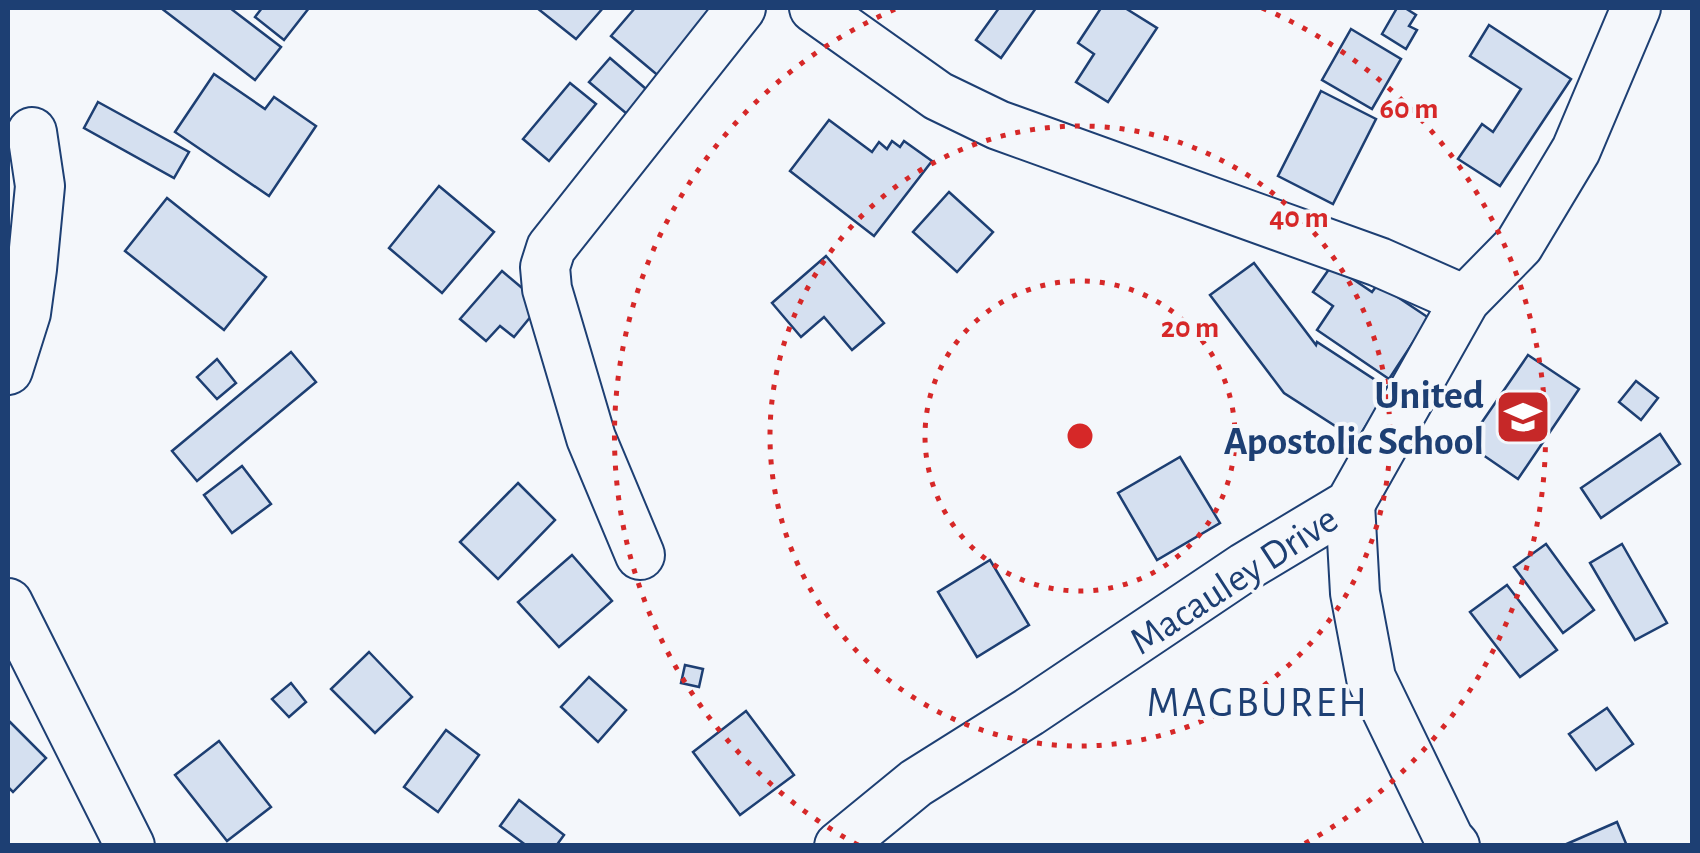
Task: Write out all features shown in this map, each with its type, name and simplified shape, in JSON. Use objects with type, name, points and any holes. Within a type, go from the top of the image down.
[{"type":"street","points":[[640,555],[591,438],[547,288],[545,268],[551,248],[741,8]]},
{"type":"street","points":[[814,8],[938,96],[998,125],[1379,262],[1465,300]]},
{"type":"street","name":"Macauley Drive","points":[[840,846],[916,783],[1245,567],[1350,504],[1465,300],[1519,245],[1576,150],[1636,8]]},
{"type":"street","points":[[8,370],[26,313],[32,270],[40,186],[32,132]]},
{"type":"street","points":[[1350,504],[1355,594],[1371,678],[1444,843]]},
{"type":"street","points":[[8,602],[130,846]]},
{"type":"building","points":[[161,8],[230,8],[281,47],[255,80]]},
{"type":"building","points":[[262,8],[309,8],[284,40],[255,17]]},
{"type":"building","points":[[537,8],[603,8],[576,39]]},
{"type":"building","points":[[635,8],[720,8],[661,78],[611,36]]},
{"type":"building","points":[[999,8],[1036,8],[1001,58],[976,40]]},
{"type":"building","points":[[1101,8],[1125,8],[1157,28],[1108,102],[1076,82],[1094,54],[1078,43]]},
{"type":"building","points":[[1397,8],[1416,15],[1409,26],[1417,30],[1406,49],[1382,34]]},
{"type":"building","points":[[1489,25],[1571,79],[1500,186],[1458,159],[1482,124],[1493,132],[1521,89],[1470,56]]},
{"type":"building","points":[[1351,29],[1401,59],[1372,109],[1322,80]]},
{"type":"building","points":[[610,58],[653,95],[633,119],[589,82]]},
{"type":"building","points":[[214,74],[265,109],[274,97],[316,126],[269,196],[175,132]]},
{"type":"building","points":[[570,83],[596,104],[549,161],[523,139]]},
{"type":"building","points":[[1321,91],[1376,119],[1333,204],[1278,176]]},
{"type":"building","points":[[98,102],[189,152],[174,178],[84,128]]},
{"type":"building","points":[[829,120],[872,152],[879,142],[887,149],[892,141],[900,147],[904,141],[932,161],[874,236],[790,171]]},
{"type":"building","points":[[439,186],[494,232],[442,293],[389,248]]},
{"type":"building","points":[[949,192],[993,232],[957,272],[913,232]]},
{"type":"building","points":[[167,198],[266,277],[224,330],[125,251]]},
{"type":"building","points":[[826,256],[884,323],[852,350],[824,317],[801,337],[772,303]]},
{"type":"building","points":[[1254,263],[1316,345],[1317,342],[1389,389],[1357,440],[1284,393],[1210,295]]},
{"type":"building","points":[[1332,265],[1372,292],[1378,284],[1429,318],[1389,379],[1317,330],[1333,306],[1313,292]]},
{"type":"building","points":[[502,271],[541,304],[514,337],[500,326],[486,341],[460,319]]},
{"type":"building","points":[[291,352],[316,382],[197,481],[172,451]]},
{"type":"building","name":"United Apostolic School","points":[[1528,355],[1579,389],[1518,479],[1467,444]]},
{"type":"building","points":[[217,359],[236,383],[217,399],[197,377]]},
{"type":"building","points":[[1636,381],[1658,398],[1641,420],[1619,402]]},
{"type":"building","points":[[1660,434],[1680,464],[1601,518],[1581,488]]},
{"type":"building","points":[[1180,457],[1220,523],[1157,560],[1118,493]]},
{"type":"building","points":[[242,466],[271,504],[232,533],[204,495]]},
{"type":"building","points":[[518,483],[555,520],[498,579],[460,542]]},
{"type":"building","points":[[1546,544],[1594,610],[1563,633],[1514,567]]},
{"type":"building","points":[[1622,544],[1667,623],[1635,640],[1590,563]]},
{"type":"building","points":[[572,555],[612,601],[559,647],[518,602]]},
{"type":"building","points":[[990,560],[1029,625],[977,657],[938,592]]},
{"type":"building","points":[[1507,585],[1557,650],[1520,677],[1470,612]]},
{"type":"building","points":[[369,652],[412,697],[375,733],[331,689]]},
{"type":"building","points":[[685,665],[703,669],[699,687],[681,683]]},
{"type":"building","points":[[589,677],[626,710],[598,742],[561,707]]},
{"type":"building","points":[[291,683],[306,702],[289,717],[272,699]]},
{"type":"building","points":[[1607,708],[1633,744],[1596,770],[1569,734]]},
{"type":"building","points":[[746,711],[794,775],[740,815],[693,752]]},
{"type":"building","points":[[10,722],[46,758],[13,792],[8,787]]},
{"type":"building","points":[[446,730],[479,755],[438,812],[404,787]]},
{"type":"building","points":[[219,741],[271,807],[227,841],[175,775]]},
{"type":"building","points":[[519,800],[564,835],[556,846],[527,846],[500,826]]},
{"type":"building","points":[[1617,822],[1627,846],[1562,846]]},
{"type":"place","name":"United Apostolic School","points":[[1523,417]]},
{"type":"district","name":"MAGBUREH","points":[[1258,701]]}]
